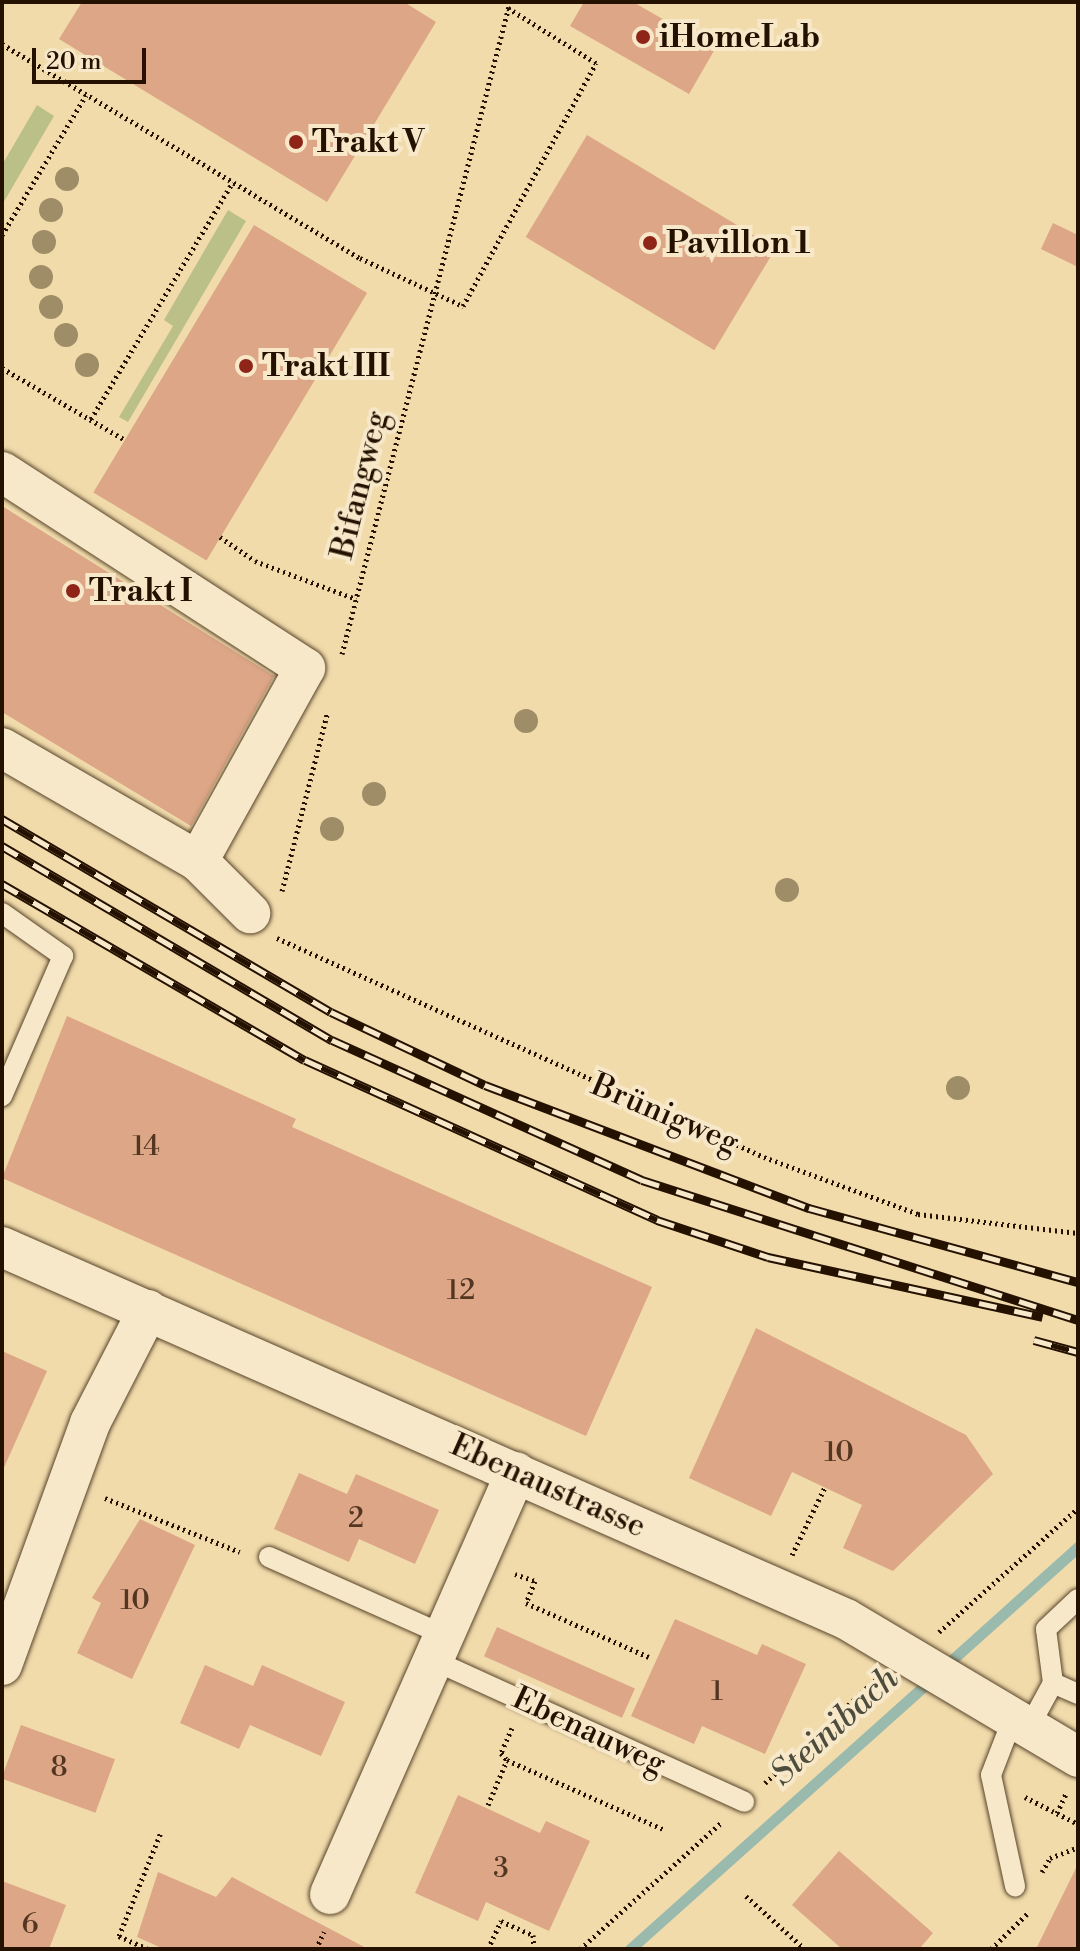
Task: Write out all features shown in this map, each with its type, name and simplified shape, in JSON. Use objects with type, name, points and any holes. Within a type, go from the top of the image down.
[{"type":"street","points":[[2,472],[305,668],[198,861]]},
{"type":"street","points":[[2,748],[198,861],[266,917]]},
{"type":"street","name":"Ebenaustrasse","points":[[2,1247],[929,1650],[961,1686],[1078,1757]]},
{"type":"street","points":[[2,1665],[90,1423],[148,1310]]},
{"type":"street","points":[[330,1894],[516,1472]]},
{"type":"lane","points":[[2,913],[63,956],[2,1096]]},
{"type":"lane","name":"Ebenauweg","points":[[269,1557],[439,1648],[524,1701],[744,1802]]},
{"type":"lane","points":[[1015,1886],[992,1781],[993,1757],[1053,1683],[1046,1629],[1078,1599]]},
{"type":"lane","points":[[1053,1683],[1078,1694]]},
{"type":"path","points":[[2,44],[434,298],[463,306],[596,63],[509,5]]},
{"type":"path","name":"Bifangweg","points":[[341,660],[509,5]]},
{"type":"path","points":[[2,235],[86,95]]},
{"type":"path","points":[[91,419],[233,182]]},
{"type":"path","points":[[2,368],[125,440]]},
{"type":"path","points":[[220,537],[255,561],[356,599]]},
{"type":"path","points":[[266,917],[329,706]]},
{"type":"path","name":"Brünigweg","points":[[266,917],[764,1157],[918,1214],[1078,1233]]},
{"type":"path","points":[[776,1586],[825,1487]]},
{"type":"path","points":[[101,1496],[231,1551],[269,1557]]},
{"type":"path","points":[[929,1650],[1078,1508]]},
{"type":"path","points":[[510,1585],[516,1572],[535,1581],[526,1603],[649,1657]]},
{"type":"path","points":[[524,1701],[501,1753],[507,1760],[663,1829]]},
{"type":"path","points":[[488,1805],[507,1760]]},
{"type":"path","points":[[992,1781],[1078,1824]]},
{"type":"path","points":[[148,1949],[119,1936],[161,1832]]},
{"type":"path","points":[[746,1896],[805,1949]]},
{"type":"path","points":[[488,1949],[501,1921],[533,1935],[534,1949]]},
{"type":"green space","points":[[37,105],[54,116],[2,205],[2,165]]},
{"type":"green space","points":[[228,210],[246,221],[128,422],[119,417],[173,326],[164,320]]},
{"type":"building","name":"Trakt V","points":[[82,2],[404,2],[436,22],[327,202],[59,39]]},
{"type":"building","name":"iHomeLab","points":[[584,2],[633,2],[715,49],[689,94],[570,26]]},
{"type":"building","name":"Pavillon 1","points":[[587,135],[776,248],[714,350],[526,237]]},
{"type":"building","points":[[1053,223],[1078,235],[1078,267],[1041,249]]},
{"type":"building","name":"Trakt III","points":[[254,225],[367,293],[206,560],[93,492]]},
{"type":"building","name":"Trakt I","points":[[2,506],[274,676],[191,826],[2,712]]},
{"type":"building","points":[[67,1016],[296,1119],[292,1127],[652,1287],[586,1436],[2,1178]]},
{"type":"building","points":[[756,1328],[966,1435],[993,1474],[893,1571],[843,1548],[862,1505],[792,1472],[771,1516],[689,1478]]},
{"type":"building","points":[[2,1351],[47,1371],[2,1472]]},
{"type":"building","points":[[299,1473],[347,1494],[356,1474],[439,1510],[415,1564],[359,1539],[349,1562],[274,1529]]},
{"type":"building","points":[[140,1519],[195,1545],[132,1679],[77,1653],[101,1603],[92,1598]]},
{"type":"building","points":[[675,1619],[757,1655],[762,1644],[806,1664],[765,1754],[702,1726],[694,1744],[631,1716]]},
{"type":"building","points":[[497,1627],[635,1688],[622,1718],[484,1656]]},
{"type":"building","points":[[205,1665],[253,1686],[262,1665],[345,1702],[321,1756],[250,1725],[239,1749],[180,1723]]},
{"type":"building","points":[[21,1725],[115,1759],[95,1813],[2,1779]]},
{"type":"building","points":[[458,1795],[540,1833],[546,1821],[590,1841],[549,1931],[486,1902],[478,1921],[415,1893]]},
{"type":"building","points":[[839,1851],[933,1933],[919,1949],[842,1949],[792,1905]]},
{"type":"building","points":[[1078,1864],[1078,1949],[1036,1949]]},
{"type":"building","points":[[158,1872],[216,1897],[232,1877],[368,1949],[164,1949],[137,1937]]},
{"type":"building","points":[[2,1881],[66,1905],[49,1949],[2,1949]]},
{"type":"waterway","name":"Steinibach","points":[[943,1668],[1078,1547]]},
{"type":"waterway","name":"Steinibach","points":[[630,1949],[931,1680]]},
{"type":"railway","points":[[2,819],[331,1012],[485,1085],[809,1208],[1078,1282]]},
{"type":"railway","points":[[2,846],[332,1040],[642,1180],[1078,1320]]},
{"type":"railway","points":[[2,884],[305,1060],[657,1220],[768,1257],[1043,1317]]},
{"type":"railway","points":[[1034,1340],[1078,1352]]},
{"type":"place","name":"iHomeLab","points":[[643,37]]},
{"type":"place","name":"Trakt V","points":[[296,142]]},
{"type":"place","name":"Pavillon 1","points":[[650,243]]},
{"type":"place","name":"Trakt III","points":[[246,366]]},
{"type":"place","name":"Trakt I","points":[[73,591]]}]
